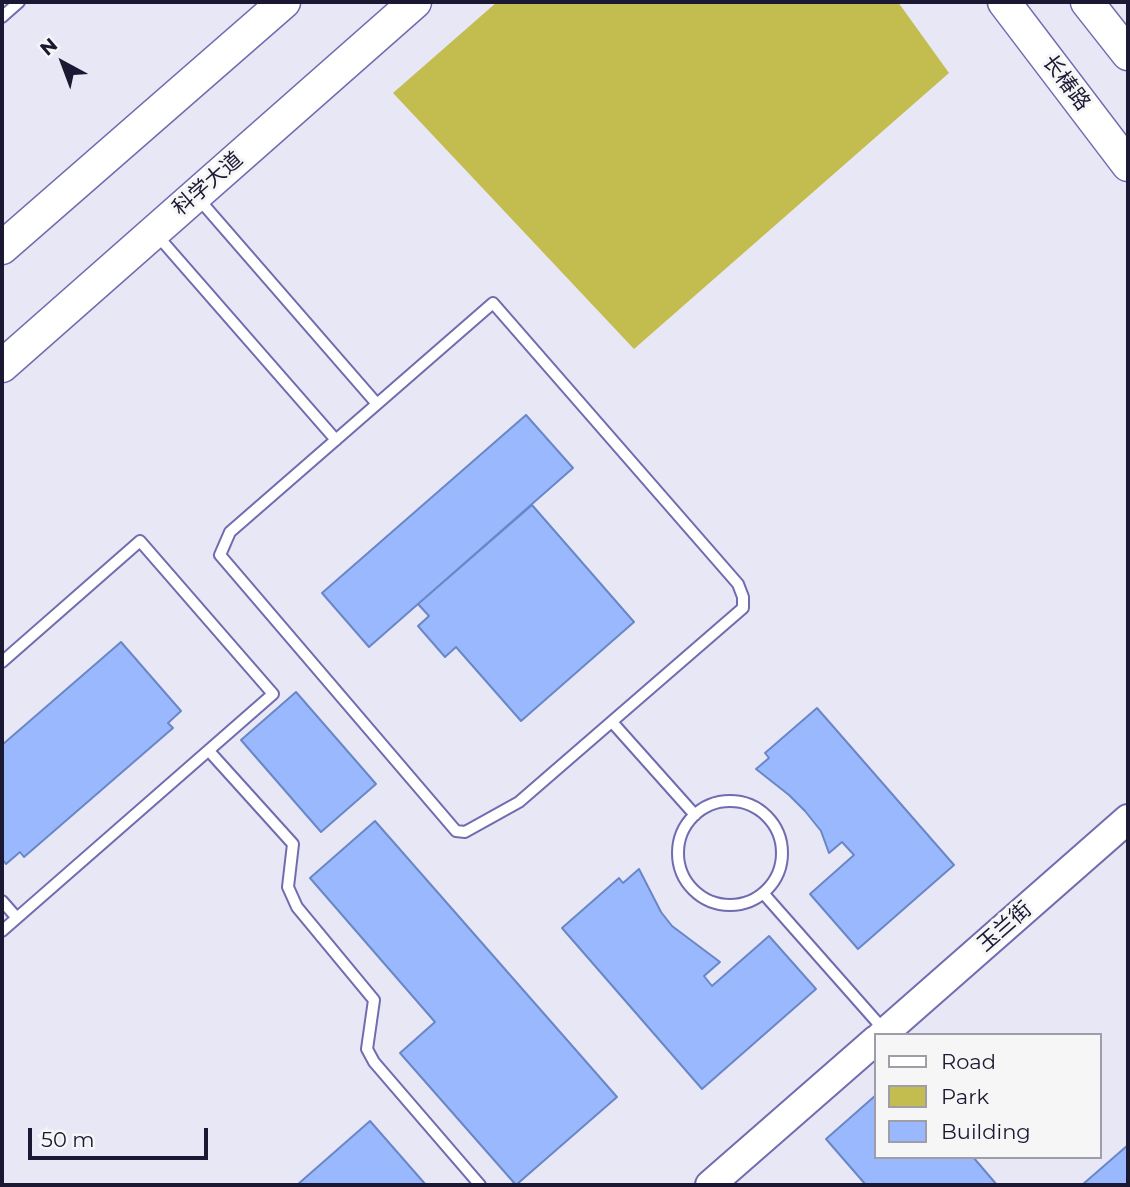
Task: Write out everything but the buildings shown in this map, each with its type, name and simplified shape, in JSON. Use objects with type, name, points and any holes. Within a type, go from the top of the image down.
[{"type":"main road","points":[[2,248],[284,2]]},
{"type":"main road","name":"科学大道","points":[[2,366],[415,2]]},
{"type":"main road","name":"长椿路","points":[[1004,2],[1128,165]]},
{"type":"main road","points":[[1087,2],[1128,54]]},
{"type":"street","name":"玉兰街","points":[[883,1033],[1128,819]]},
{"type":"street","name":"玉兰街","points":[[710,1185],[874,1041]]},
{"type":"lane","points":[[2,17],[19,2]]},
{"type":"lane","points":[[195,195],[377,404]]},
{"type":"lane","points":[[154,232],[336,440]]},
{"type":"lane","points":[[493,303],[738,584],[743,597],[743,608],[519,802],[465,832],[456,831],[220,555],[230,532],[377,404],[493,303]]},
{"type":"lane","points":[[2,662],[140,541],[273,694],[2,931]]},
{"type":"lane","points":[[612,722],[695,815]]},
{"type":"lane","points":[[209,751],[293,844],[288,887],[297,907],[374,1000],[367,1049],[374,1062],[480,1185]]},
{"type":"lane","points":[[740,802],[753,806],[773,823],[782,848],[781,862],[777,875],[763,893],[748,902],[722,905],[697,894],[688,885],[681,872],[678,844],[682,831],[695,815],[714,803],[740,802]]},
{"type":"lane","points":[[763,893],[879,1033]]},
{"type":"lane","points":[[2,901],[17,918]]},
{"type":"green space","points":[[497,2],[898,2],[949,73],[634,349],[393,93]]}]
